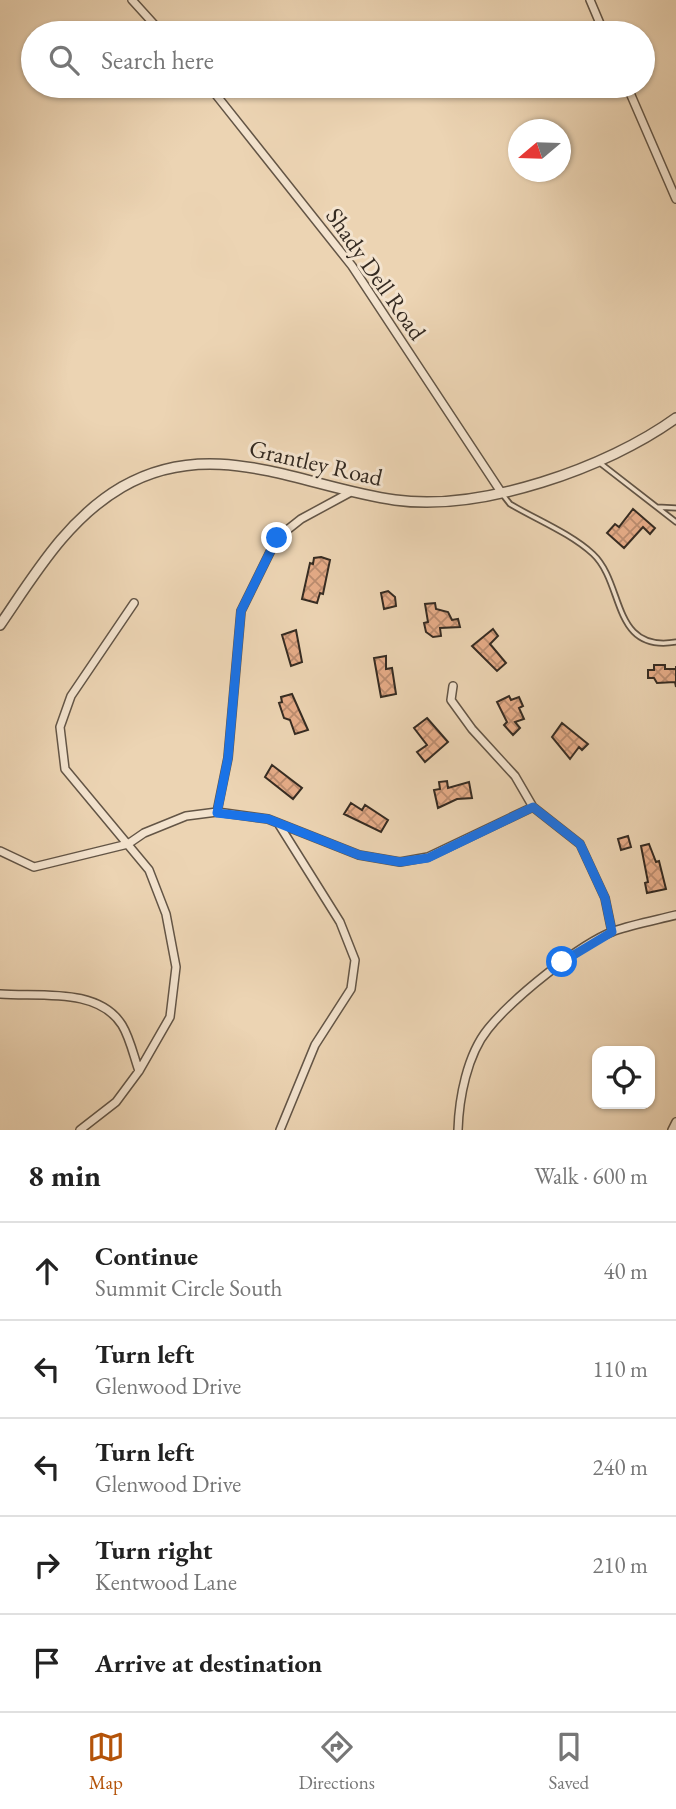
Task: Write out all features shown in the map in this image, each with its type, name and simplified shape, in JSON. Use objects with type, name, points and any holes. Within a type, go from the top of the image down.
[{"type":"street","points":[[132,0],[151,21]]},
{"type":"street","points":[[590,0],[599,21]]},
{"type":"street","name":"Shady Dell Road","points":[[219,98],[352,266],[501,492]]},
{"type":"street","points":[[632,98],[676,199]]},
{"type":"street","name":"Grantley Road","points":[[0,625],[46,558],[80,518],[105,498],[145,475],[188,464],[228,463],[294,476],[349,493],[423,502],[454,501],[501,492],[599,462],[643,440],[676,418]]},
{"type":"street","points":[[217,813],[228,758],[241,611],[277,538],[302,519],[349,493]]},
{"type":"street","points":[[80,1130],[116,1102],[139,1071],[170,1017],[176,967],[166,914],[149,870],[65,769],[60,727],[71,696],[134,603]]},
{"type":"street","points":[[453,686],[451,700],[472,729],[515,776],[533,807],[580,844],[605,898],[612,932]]},
{"type":"street","points":[[0,851],[34,867],[128,844],[144,832],[186,816],[217,813],[278,822],[359,855],[400,862],[428,858],[533,807]]},
{"type":"street","points":[[278,822],[328,902],[355,960],[351,989],[315,1045],[279,1130]]},
{"type":"street","points":[[458,1130],[459,1106],[471,1063],[487,1030],[562,962],[612,932],[676,915]]},
{"type":"street","points":[[0,994],[90,1000],[105,1006],[122,1026],[139,1071]]},
{"type":"street","points":[[672,1130],[676,1122]]},
{"type":"lane","points":[[599,462],[676,522]]},
{"type":"lane","points":[[501,492],[510,504],[572,539],[595,556],[626,622],[638,637],[653,643],[676,642]]},
{"type":"lane","points":[[657,507],[676,508]]},
{"type":"building","points":[[633,509],[655,528],[650,534],[643,527],[624,548],[607,533],[615,524],[619,527]]},
{"type":"building","points":[[314,558],[330,560],[323,594],[320,593],[317,603],[302,599],[310,563],[313,564]]},
{"type":"building","points":[[388,591],[395,597],[396,606],[384,609],[381,593]]},
{"type":"building","points":[[435,603],[436,609],[448,612],[452,620],[458,619],[460,627],[440,628],[441,636],[433,637],[426,632],[424,623],[428,622],[425,604]]},
{"type":"building","points":[[493,629],[498,636],[490,644],[506,663],[497,671],[472,646]]},
{"type":"building","points":[[296,630],[302,662],[291,666],[282,635]]},
{"type":"building","points":[[386,656],[386,669],[392,668],[396,694],[381,697],[374,658]]},
{"type":"building","points":[[654,665],[676,669],[676,687],[675,682],[657,683],[654,678],[648,678],[648,670],[654,670]]},
{"type":"building","points":[[292,694],[308,730],[295,734],[290,720],[284,718],[279,703],[282,702],[281,697]]},
{"type":"building","points":[[509,696],[511,700],[519,697],[523,706],[519,708],[524,719],[515,722],[520,728],[513,735],[504,725],[507,722],[497,702]]},
{"type":"building","points":[[427,718],[448,742],[425,762],[417,752],[427,745],[414,728]]},
{"type":"building","points":[[562,723],[588,744],[582,750],[579,747],[570,759],[552,737]]},
{"type":"building","points":[[272,765],[302,788],[293,799],[265,777]]},
{"type":"building","points":[[447,781],[448,788],[469,782],[472,798],[457,799],[438,808],[434,790],[440,789],[439,782]]},
{"type":"building","points":[[351,803],[362,810],[365,805],[388,820],[381,832],[344,814]]},
{"type":"building","points":[[628,836],[631,847],[621,850],[618,839]]},
{"type":"building","points":[[649,844],[656,862],[659,861],[666,889],[647,893],[645,883],[648,882],[641,846]]},
{"type":"route","points":[[277,538],[241,611],[228,758],[217,813],[268,819],[359,855],[400,862],[428,858],[533,807],[580,844],[594,869],[605,898],[612,932],[562,962]]}]
